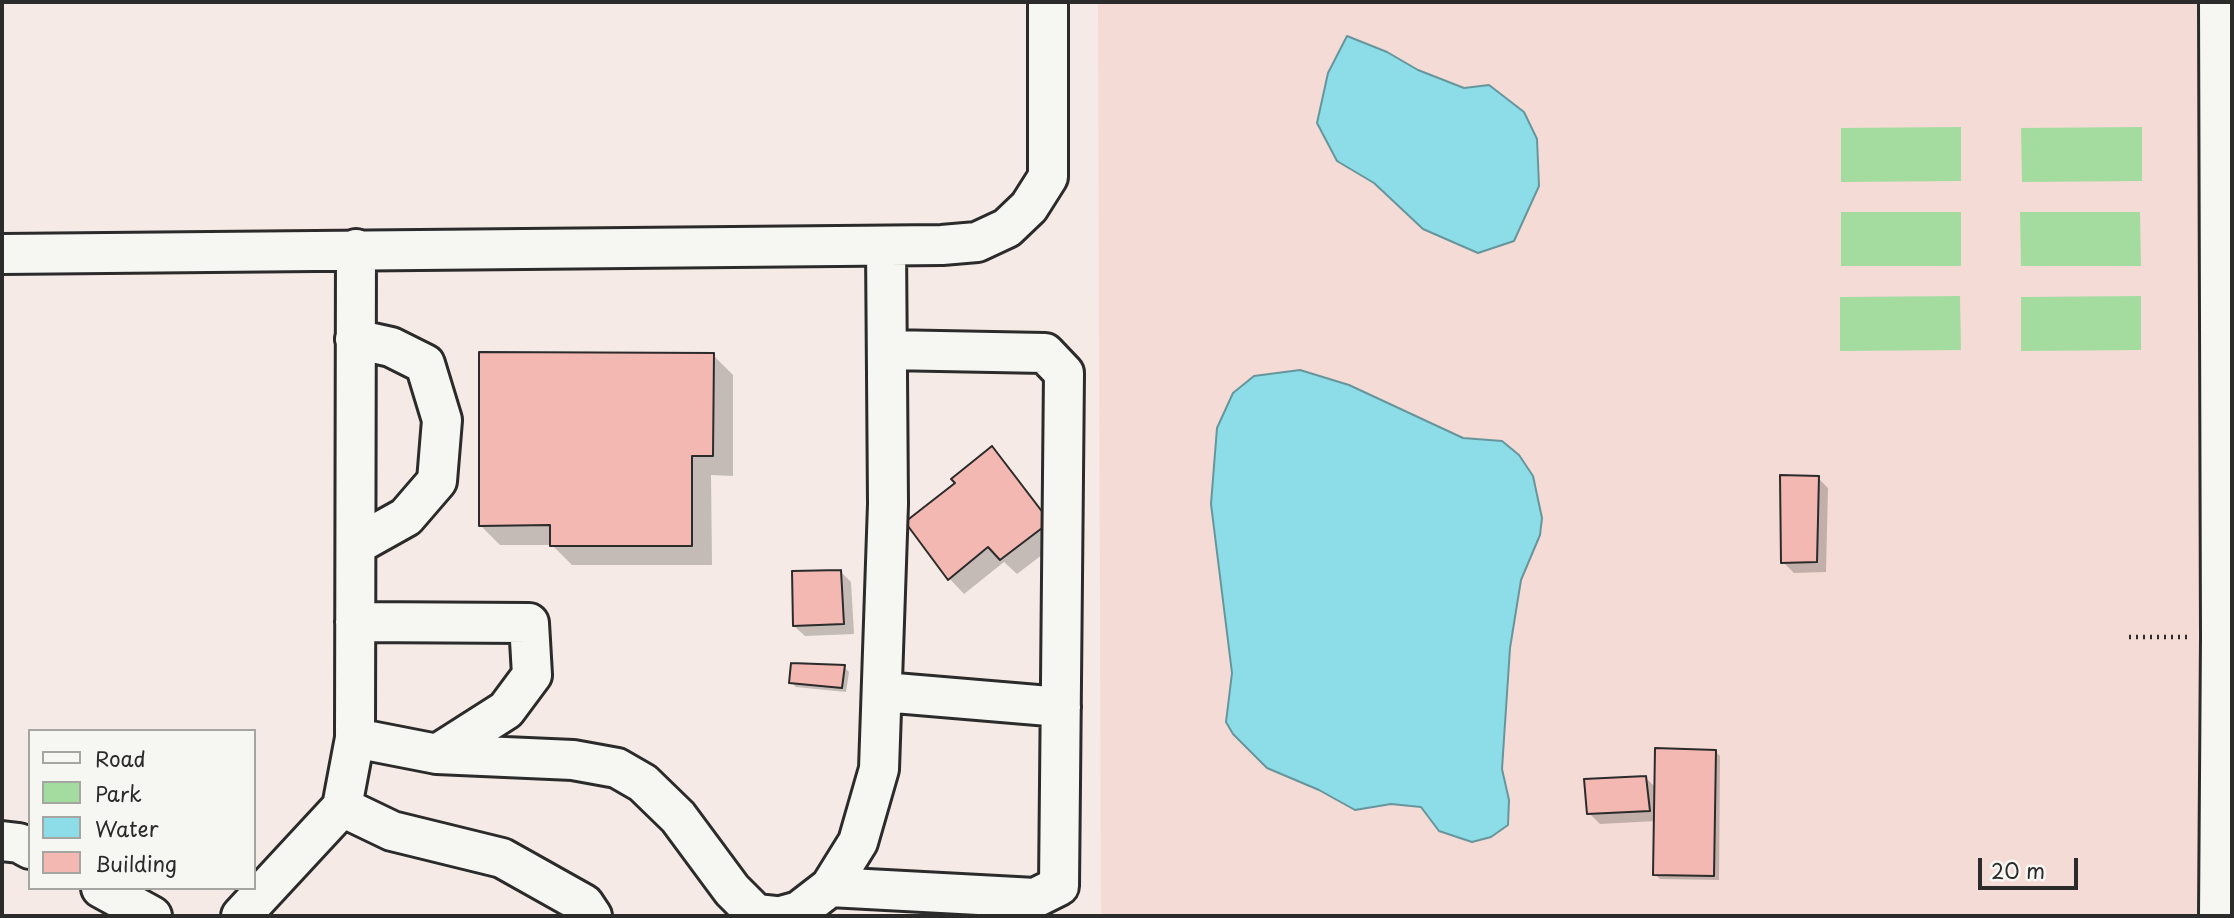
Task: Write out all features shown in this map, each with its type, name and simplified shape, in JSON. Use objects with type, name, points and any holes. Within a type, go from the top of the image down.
[{"type":"lane","points":[[2,254],[886,246],[977,242],[1007,228],[1029,207],[1048,177],[1048,2]]},
{"type":"lane","points":[[2219,2],[2219,916]]},
{"type":"lane","points":[[781,916],[799,911],[831,887],[858,842],[879,769],[888,504],[886,246]]},
{"type":"lane","points":[[241,916],[342,807],[355,738],[356,249]]},
{"type":"lane","points":[[355,339],[391,346],[425,364],[442,420],[436,481],[406,517],[356,545]]},
{"type":"lane","points":[[831,887],[1035,898],[1059,886],[1065,373],[1045,353],[887,350]]},
{"type":"lane","points":[[355,622],[529,623],[532,675],[506,710],[437,754]]},
{"type":"lane","points":[[883,692],[1061,707]]},
{"type":"lane","points":[[355,738],[437,754],[573,760],[617,768],[643,783],[678,817],[732,890],[756,914],[775,916]]},
{"type":"lane","points":[[342,807],[393,831],[502,858],[584,904],[592,916]]},
{"type":"lane","points":[[2,841],[19,843],[28,848]]},
{"type":"lane","points":[[105,890],[152,916]]},
{"type":"path","points":[[2129,638],[2221,637]]},
{"type":"shaded area","points":[[1098,2],[2232,2],[2232,916],[1101,916]]},
{"type":"green space","points":[[1961,127],[1961,181],[1841,182],[1841,128]]},
{"type":"green space","points":[[2142,127],[2142,181],[2022,182],[2021,128]]},
{"type":"green space","points":[[1841,212],[1961,212],[1961,266],[1841,266]]},
{"type":"green space","points":[[2020,212],[2140,212],[2141,266],[2021,266]]},
{"type":"green space","points":[[1960,296],[1961,350],[1840,351],[1840,297]]},
{"type":"green space","points":[[2141,296],[2141,350],[2021,351],[2021,297]]},
{"type":"water","points":[[1347,36],[1387,52],[1418,70],[1464,88],[1489,85],[1524,112],[1537,139],[1539,186],[1514,241],[1478,253],[1423,229],[1374,183],[1337,161],[1317,123],[1328,73]]},
{"type":"water","points":[[1300,370],[1349,385],[1463,438],[1502,441],[1519,455],[1533,476],[1542,518],[1540,535],[1521,580],[1510,648],[1502,769],[1509,800],[1508,825],[1491,837],[1472,842],[1439,831],[1421,807],[1391,804],[1355,810],[1319,790],[1267,768],[1233,734],[1226,722],[1232,673],[1211,504],[1217,428],[1233,393],[1254,376]]},
{"type":"building","points":[[479,352],[714,353],[713,456],[692,456],[692,546],[550,546],[550,525],[479,526]]},
{"type":"building","points":[[992,446],[1050,522],[1000,560],[988,547],[948,580],[905,522],[955,483],[951,479]]},
{"type":"building","points":[[1780,475],[1819,476],[1817,562],[1781,563]]},
{"type":"building","points":[[841,570],[844,624],[793,626],[792,571]]},
{"type":"building","points":[[791,663],[845,665],[842,688],[789,683]]},
{"type":"building","points":[[1655,748],[1716,750],[1714,876],[1653,875]]},
{"type":"building","points":[[1646,776],[1650,811],[1587,814],[1584,779]]}]
